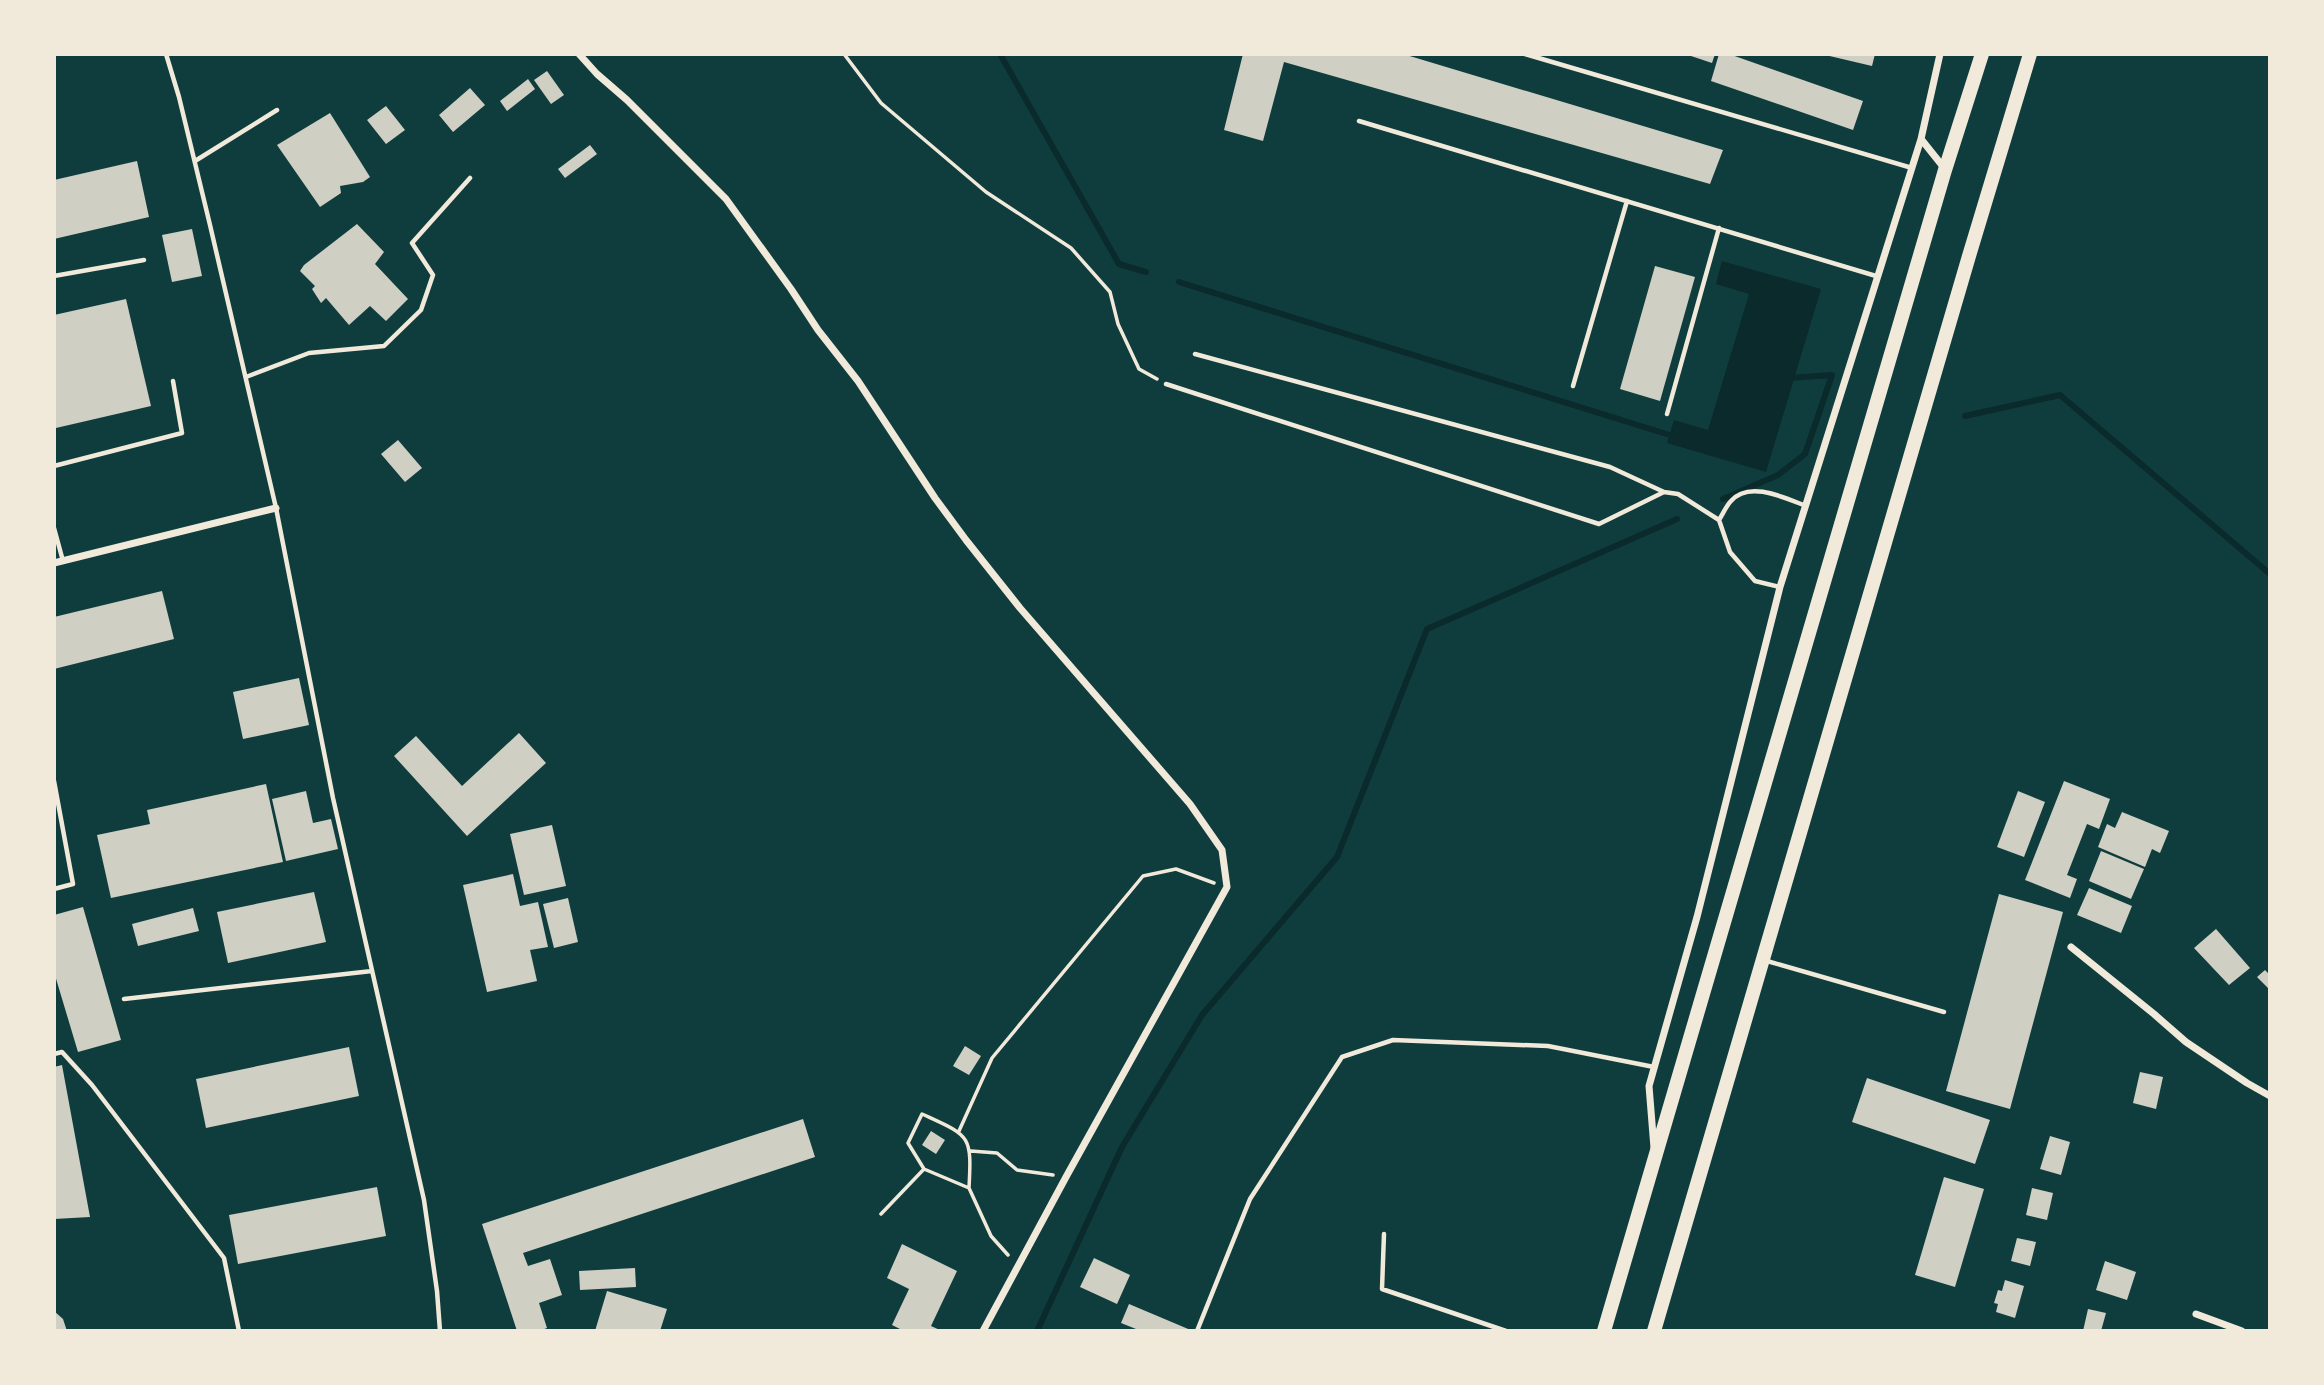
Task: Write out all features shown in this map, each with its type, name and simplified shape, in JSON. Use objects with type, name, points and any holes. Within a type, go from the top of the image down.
[{"type":"highway","points":[[1604,1331],[1945,170],[1982,54]]},
{"type":"highway","points":[[1654,1331],[2030,54]]},
{"type":"street","points":[[579,54],[726,199],[792,289],[818,330],[858,381],[966,540],[1020,608],[1190,804],[1222,850],[1227,887],[983,1331]]},
{"type":"street","points":[[1655,1159],[1649,1086],[1697,917],[1780,587],[1921,139],[1940,54]]},
{"type":"street","points":[[1921,139],[1945,170]]},
{"type":"street","points":[[54,563],[276,508]]},
{"type":"street","points":[[2071,947],[2186,1042],[2270,1096]]},
{"type":"street","points":[[2196,1314],[2242,1331]]},
{"type":"lane","points":[[166,54],[195,160],[276,508],[333,798],[424,1200],[440,1331]]},
{"type":"lane","points":[[1525,54],[1912,168]]},
{"type":"lane","points":[[195,160],[277,110]]},
{"type":"lane","points":[[1360,121],[1876,276]]},
{"type":"lane","points":[[246,377],[309,353],[384,345],[421,310],[433,275],[412,243],[470,178]]},
{"type":"lane","points":[[1573,386],[1627,201]]},
{"type":"lane","points":[[1667,414],[1719,229]]},
{"type":"lane","points":[[54,276],[144,260]]},
{"type":"lane","points":[[1195,354],[1610,467],[1664,492],[1678,494],[1719,520],[1730,552],[1755,581],[1780,587]]},
{"type":"lane","points":[[54,466],[181,433],[173,381]]},
{"type":"lane","points":[[1166,384],[1599,524],[1664,492]]},
{"type":"lane","points":[[1719,520],[1732,499],[1750,491],[1777,496],[1805,506]]},
{"type":"lane","points":[[54,528],[63,561]]},
{"type":"lane","points":[[54,781],[73,884],[54,889]]},
{"type":"lane","points":[[1763,960],[1944,1012]]},
{"type":"lane","points":[[124,999],[372,971]]},
{"type":"lane","points":[[1197,1331],[1250,1199],[1342,1057],[1393,1040],[1548,1046],[1654,1067]]},
{"type":"lane","points":[[54,1054],[62,1052],[92,1085],[223,1258],[239,1331]]},
{"type":"lane","points":[[1384,1234],[1381,1289],[1506,1331]]},
{"type":"path","points":[[844,54],[881,103],[986,192],[1071,248],[1110,292],[1118,324],[1139,369],[1166,384]]},
{"type":"path","points":[[959,1131],[992,1058],[1143,876],[1176,869],[1227,887]]},
{"type":"path","points":[[969,1188],[924,1169],[908,1143],[922,1114],[959,1131],[971,1151],[969,1188],[991,1236],[1019,1267]]},
{"type":"path","points":[[971,1151],[997,1153],[1017,1170],[1066,1177]]},
{"type":"path","points":[[881,1214],[924,1169]]},
{"type":"water","points":[[1722,261],[1821,289],[1766,472],[1667,443],[1674,420],[1708,430],[1749,294],[1716,284]]},
{"type":"building","points":[[1243,54],[1403,54],[1723,150],[1710,184],[1284,62],[1263,141],[1224,130]]},
{"type":"building","points":[[1685,54],[1715,54],[1712,63]]},
{"type":"building","points":[[1719,54],[1729,54],[1863,101],[1853,130],[1711,81]]},
{"type":"building","points":[[1821,54],[1875,54],[1872,66]]},
{"type":"building","points":[[547,71],[564,95],[551,104],[534,80]]},
{"type":"building","points":[[528,79],[535,89],[507,111],[500,101]]},
{"type":"building","points":[[470,88],[485,105],[453,132],[439,115]]},
{"type":"building","points":[[386,106],[405,130],[386,144],[367,120]]},
{"type":"building","points":[[330,113],[370,177],[363,182],[340,186],[341,193],[320,207],[277,145]]},
{"type":"building","points":[[590,145],[597,154],[565,178],[558,169]]},
{"type":"building","points":[[137,161],[149,217],[54,239],[54,180]]},
{"type":"building","points":[[357,224],[384,252],[375,264],[408,299],[386,321],[370,306],[349,325],[326,298],[321,303],[312,289],[315,286],[300,271]]},
{"type":"building","points":[[192,229],[202,276],[172,282],[162,235]]},
{"type":"building","points":[[1655,266],[1695,277],[1660,401],[1620,389]]},
{"type":"building","points":[[126,299],[151,406],[56,428],[54,315]]},
{"type":"building","points":[[398,440],[422,468],[405,482],[381,454]]},
{"type":"building","points":[[162,591],[174,639],[54,669],[54,617]]},
{"type":"building","points":[[299,678],[309,725],[243,739],[233,692]]},
{"type":"building","points":[[519,733],[546,763],[467,836],[394,756],[416,736],[462,786]]},
{"type":"building","points":[[2064,781],[2110,799],[2099,829],[2087,824],[2067,875],[2077,879],[2070,898],[2025,880]]},
{"type":"building","points":[[266,784],[283,862],[111,898],[97,835],[150,824],[147,810]]},
{"type":"building","points":[[306,791],[313,823],[331,819],[338,849],[286,861],[272,799]]},
{"type":"building","points":[[2018,791],[2045,802],[2024,857],[1997,847]]},
{"type":"building","points":[[2122,812],[2169,831],[2160,853],[2152,849],[2145,867],[2098,847],[2107,824],[2115,828]]},
{"type":"building","points":[[552,825],[566,886],[524,895],[510,834]]},
{"type":"building","points":[[2101,851],[2144,869],[2131,899],[2089,881]]},
{"type":"building","points":[[513,874],[520,906],[538,902],[548,947],[530,950],[537,981],[487,992],[463,885]]},
{"type":"building","points":[[2089,888],[2132,906],[2121,933],[2077,915]]},
{"type":"building","points":[[314,892],[326,942],[228,963],[217,912]]},
{"type":"building","points":[[1999,894],[2063,912],[2010,1109],[1946,1091]]},
{"type":"building","points":[[568,898],[578,942],[554,948],[543,904]]},
{"type":"building","points":[[83,907],[121,1040],[78,1052],[54,972],[54,915]]},
{"type":"building","points":[[193,908],[199,931],[138,946],[132,924]]},
{"type":"building","points":[[2216,929],[2250,968],[2229,985],[2194,948]]},
{"type":"building","points":[[2265,970],[2270,975],[2270,990],[2257,977]]},
{"type":"building","points":[[965,1046],[981,1056],[969,1075],[953,1066]]},
{"type":"building","points":[[349,1047],[359,1096],[206,1128],[196,1079]]},
{"type":"building","points":[[62,1065],[90,1217],[54,1219],[54,1067]]},
{"type":"building","points":[[2140,1072],[2163,1077],[2156,1109],[2133,1103]]},
{"type":"building","points":[[1867,1078],[1990,1120],[1975,1164],[1852,1122]]},
{"type":"building","points":[[803,1119],[815,1157],[523,1253],[528,1266],[550,1259],[562,1295],[539,1303],[547,1328],[539,1331],[517,1331],[482,1224]]},
{"type":"building","points":[[931,1131],[945,1140],[936,1154],[922,1145]]},
{"type":"building","points":[[2050,1136],[2070,1142],[2061,1175],[2040,1169]]},
{"type":"building","points":[[1944,1177],[1984,1189],[1955,1287],[1915,1275]]},
{"type":"building","points":[[377,1187],[386,1236],[238,1264],[229,1215]]},
{"type":"building","points":[[2032,1188],[2053,1193],[2047,1220],[2026,1215]]},
{"type":"building","points":[[2017,1238],[2036,1242],[2030,1266],[2011,1261]]},
{"type":"building","points":[[902,1244],[957,1271],[931,1326],[942,1331],[904,1331],[892,1325],[909,1289],[887,1278]]},
{"type":"building","points":[[1094,1258],[1130,1275],[1117,1304],[1080,1287]]},
{"type":"building","points":[[2105,1261],[2136,1272],[2127,1300],[2096,1290]]},
{"type":"building","points":[[635,1268],[636,1287],[580,1290],[579,1271]]},
{"type":"building","points":[[2005,1280],[2024,1286],[2015,1318],[1996,1312],[1998,1304],[1994,1303]]},
{"type":"building","points":[[607,1291],[667,1309],[660,1331],[595,1331]]},
{"type":"building","points":[[1129,1304],[1193,1331],[1141,1331],[1121,1323]]},
{"type":"building","points":[[2088,1309],[2106,1313],[2101,1331],[2083,1331]]},
{"type":"building","points":[[54,1311],[63,1319],[67,1331],[54,1331]]},
{"type":"waterway","points":[[1000,54],[1119,264],[1146,272]]},
{"type":"waterway","points":[[1179,282],[1676,437]]},
{"type":"waterway","points":[[1723,499],[1778,475],[1805,454],[1832,375],[1789,378]]},
{"type":"waterway","points":[[1965,416],[2060,395],[2270,574]]},
{"type":"waterway","points":[[1037,1331],[1122,1147],[1202,1015],[1337,857],[1427,629],[1677,519]]}]
